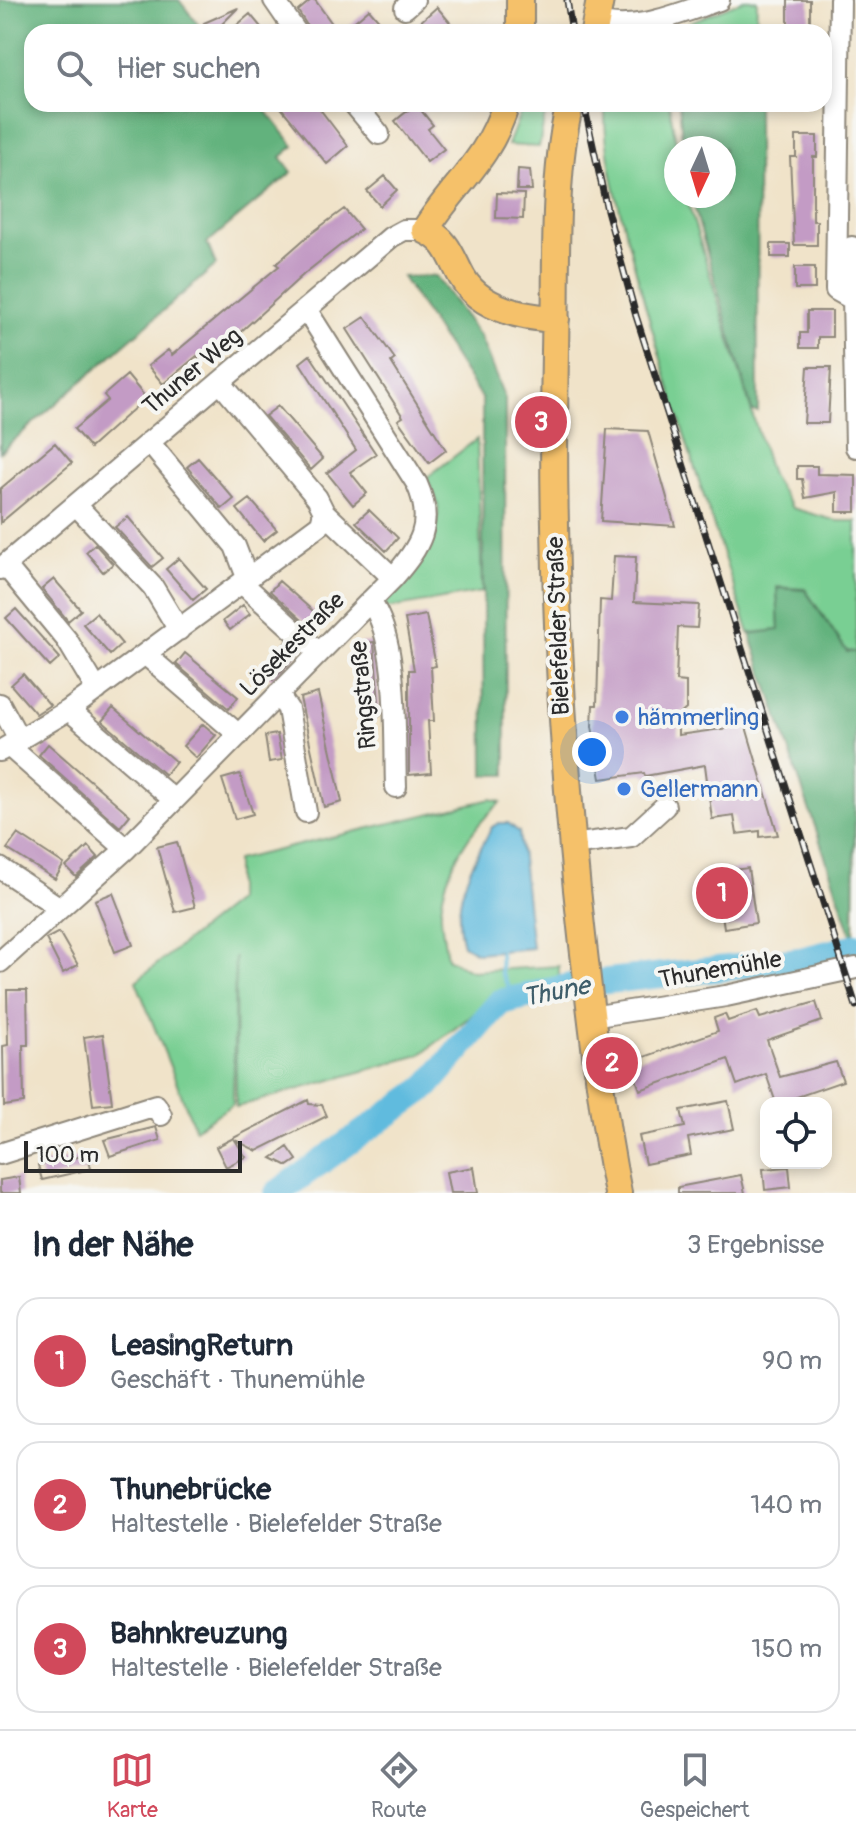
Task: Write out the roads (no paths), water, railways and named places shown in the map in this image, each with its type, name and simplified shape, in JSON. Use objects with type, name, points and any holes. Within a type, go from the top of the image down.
[{"type":"main road","points":[[520,0],[520,24]]},
{"type":"main road","points":[[503,112],[490,142],[435,236],[463,279],[484,300],[523,315],[556,319]]},
{"type":"main road","name":"Bielefelder Straße","points":[[569,112],[562,161],[556,319],[555,569],[572,845],[590,1008],[618,1193]]},
{"type":"street","points":[[274,0],[290,24]]},
{"type":"street","points":[[645,24],[719,0]]},
{"type":"street","points":[[840,0],[848,244],[836,290],[852,299],[856,447]]},
{"type":"street","points":[[361,112],[379,134]]},
{"type":"street","name":"Thuner Weg","points":[[3,567],[391,237],[412,228],[435,236]]},
{"type":"street","name":"Lösekestraße","points":[[0,962],[126,849],[393,578],[423,539],[424,500],[306,309]]},
{"type":"street","points":[[220,382],[317,498],[324,512],[393,578]]},
{"type":"street","name":"Ringstraße","points":[[149,442],[235,546],[246,582],[319,653]]},
{"type":"street","points":[[76,505],[153,587],[179,630]]},
{"type":"street","points":[[10,746],[69,710],[246,582],[317,528],[324,512]]},
{"type":"street","points":[[3,567],[67,640],[97,690]]},
{"type":"street","name":"Ringstraße","points":[[370,601],[380,614],[387,645],[396,787]]},
{"type":"street","points":[[146,655],[239,735]]},
{"type":"street","points":[[278,694],[288,709],[306,812]]},
{"type":"street","points":[[0,704],[10,746],[126,849]]},
{"type":"street","points":[[69,710],[174,800]]},
{"type":"street","points":[[572,845],[631,837],[665,806]]},
{"type":"street","points":[[0,868],[60,908]]},
{"type":"street","name":"Thunemühle","points":[[590,1008],[747,992],[856,968]]},
{"type":"street","points":[[0,1154],[156,1103]]},
{"type":"water","points":[[508,823],[519,832],[532,948],[477,953],[463,945],[459,913],[461,898],[477,856],[492,827]]},
{"type":"waterway","name":"Thune","points":[[277,1193],[427,1087],[500,1002],[580,984],[800,960],[856,946]]},
{"type":"waterway","points":[[500,953],[501,973],[515,999]]},
{"type":"railway","points":[[567,0],[571,24]]},
{"type":"railway","points":[[586,112],[607,210],[636,316],[856,1006]]},
{"type":"place","name":"Bahnkreuzung","points":[[541,422]]},
{"type":"place","name":"hämmerling","points":[[622,717]]},
{"type":"place","name":"Gellermann","points":[[624,789]]},
{"type":"place","name":"LeasingReturn","points":[[722,893]]},
{"type":"place","name":"Thunebrücke","points":[[612,1063]]}]
